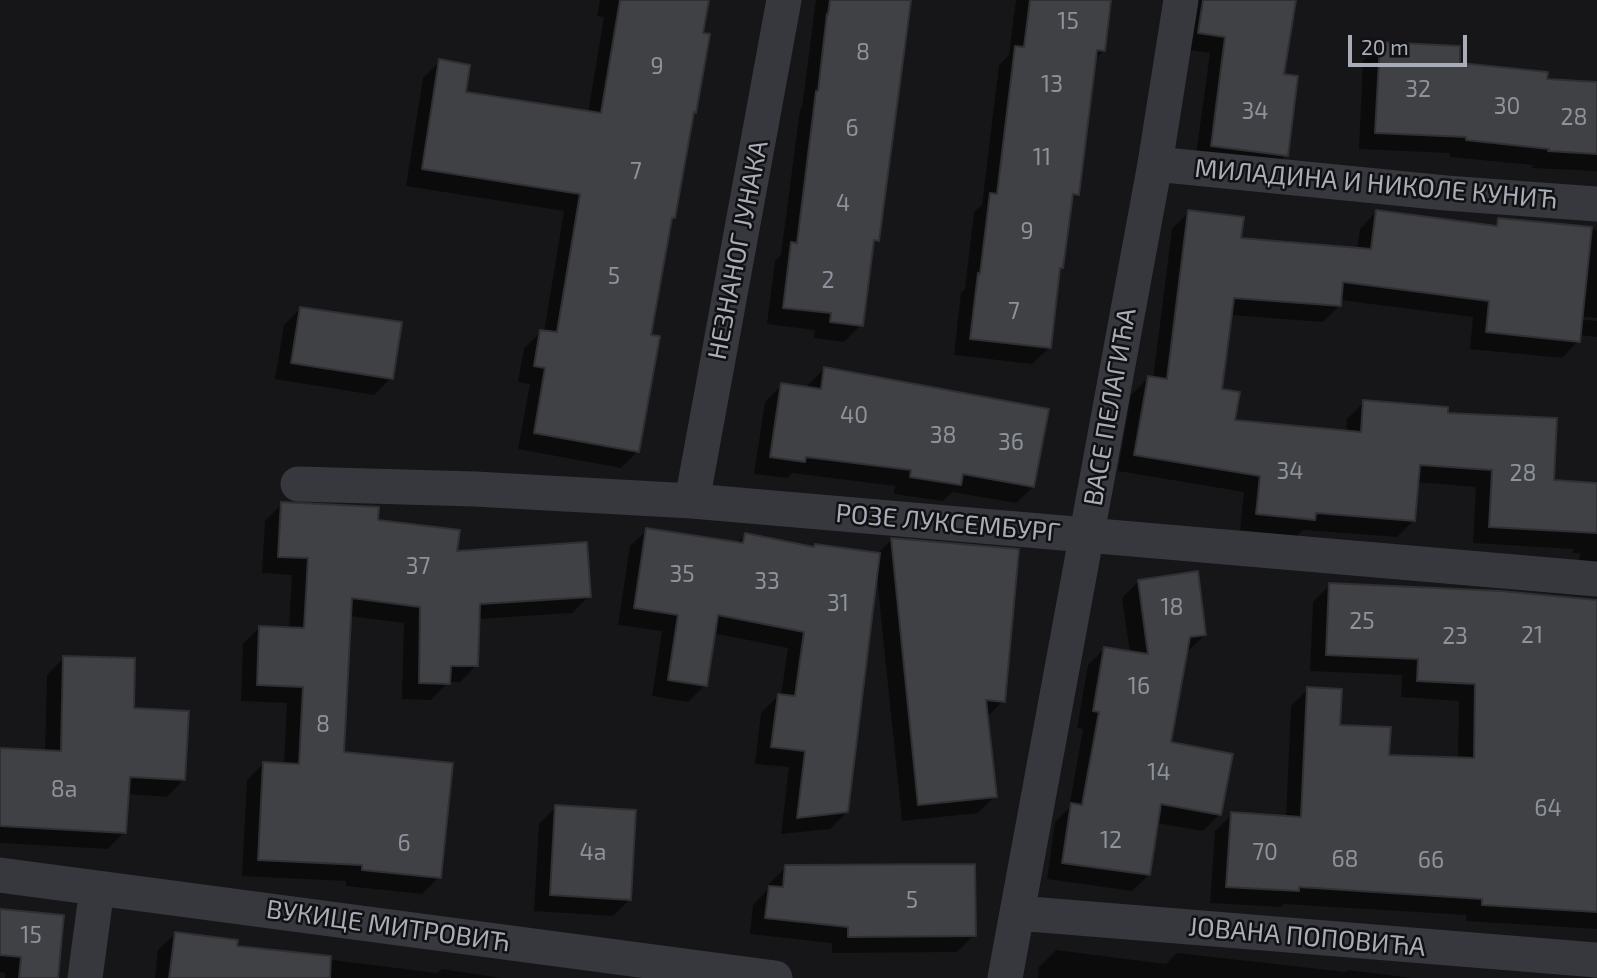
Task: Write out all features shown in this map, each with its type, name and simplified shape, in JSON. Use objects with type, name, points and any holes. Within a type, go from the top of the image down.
[{"type":"street","name":"НЕЗНАНОГ ЈУНАКА","points":[[692,501],[784,0]]},
{"type":"street","name":"ВАСЕ ПЕЛАГИЋА","points":[[1005,978],[1155,163],[1181,0]]},
{"type":"street","name":"МИЛАДИНА И НИКОЛЕ КУНИЋ","points":[[1155,163],[1446,193],[1597,204]]},
{"type":"street","name":"РОЗЕ ЛУКСЕМБУРГ","points":[[298,484],[475,489],[692,501],[1597,579]]},
{"type":"street","name":"ВУКИЦЕ МИТРОВИЋ","points":[[0,875],[775,978]]},
{"type":"street","points":[[85,978],[97,888]]},
{"type":"street","name":"ЈОВАНА ПОПОВИЋА","points":[[1017,914],[1597,960]]},
{"type":"building","points":[[620,0],[709,0],[703,33],[710,34],[651,335],[660,336],[639,452],[534,433],[545,368],[534,366],[540,330],[557,332],[580,194],[422,169],[439,59],[470,65],[466,92],[601,113]]},
{"type":"building","points":[[830,0],[911,0],[879,241],[874,240],[863,326],[830,322],[831,313],[783,308],[791,242],[797,243]]},
{"type":"building","points":[[1030,0],[1111,0],[1105,51],[1097,50],[1079,195],[1073,194],[1063,268],[1060,268],[1051,348],[970,339],[990,193],[997,194],[1015,46],[1024,47]]},
{"type":"building","points":[[1203,0],[1296,0],[1284,74],[1298,76],[1288,156],[1211,146],[1225,37],[1198,33]]},
{"type":"building","points":[[1380,42],[1460,46],[1460,63],[1548,72],[1547,79],[1597,82],[1597,154],[1548,151],[1549,149],[1466,140],[1466,137],[1375,133]]},
{"type":"building","points":[[1188,210],[1244,217],[1241,238],[1371,249],[1376,210],[1497,226],[1498,218],[1592,227],[1580,342],[1486,332],[1489,301],[1343,282],[1341,306],[1234,298],[1222,389],[1240,392],[1235,420],[1361,432],[1363,400],[1448,407],[1448,413],[1557,418],[1554,480],[1597,483],[1597,533],[1489,527],[1492,470],[1420,465],[1415,521],[1316,513],[1315,520],[1256,514],[1260,476],[1134,455],[1148,376],[1167,379]]},
{"type":"building","points":[[300,307],[402,322],[393,379],[291,363]]},
{"type":"building","points":[[824,367],[1049,409],[1034,487],[963,474],[961,485],[910,477],[911,470],[806,457],[805,462],[770,457],[781,383],[821,389]]},
{"type":"building","points":[[281,502],[379,507],[378,520],[460,530],[457,551],[587,542],[591,597],[480,604],[478,666],[451,666],[450,684],[419,683],[420,607],[352,598],[344,752],[453,763],[441,878],[362,870],[362,865],[258,860],[263,762],[299,764],[303,687],[257,685],[259,626],[304,628],[308,558],[278,557]]},
{"type":"building","points":[[646,528],[743,543],[745,533],[814,547],[815,544],[880,553],[848,812],[797,818],[805,751],[771,747],[778,694],[795,696],[804,632],[718,615],[707,686],[668,680],[678,615],[634,608]]},
{"type":"building","points":[[891,538],[1019,549],[1005,702],[986,700],[997,797],[918,805]]},
{"type":"building","points":[[1198,571],[1206,635],[1190,637],[1171,742],[1233,754],[1221,815],[1161,804],[1150,875],[1062,863],[1071,803],[1082,805],[1099,712],[1093,711],[1104,647],[1148,654],[1138,580]]},
{"type":"building","points":[[1329,583],[1501,591],[1597,600],[1597,912],[1482,905],[1482,899],[1299,887],[1299,891],[1226,887],[1231,812],[1301,817],[1307,687],[1342,689],[1340,725],[1391,727],[1389,755],[1474,758],[1475,684],[1417,681],[1418,659],[1326,655]]},
{"type":"building","points":[[63,656],[135,658],[134,708],[189,711],[185,780],[130,777],[126,833],[0,826],[0,748],[61,751]]},
{"type":"building","points":[[555,805],[636,810],[631,900],[550,895]]},
{"type":"building","points":[[975,864],[976,936],[848,937],[848,927],[765,918],[769,886],[783,887],[785,865]]},
{"type":"building","points":[[0,909],[64,915],[58,978],[19,978],[21,957],[0,955]]},
{"type":"building","points":[[175,932],[238,940],[237,946],[331,956],[330,978],[169,978]]}]
